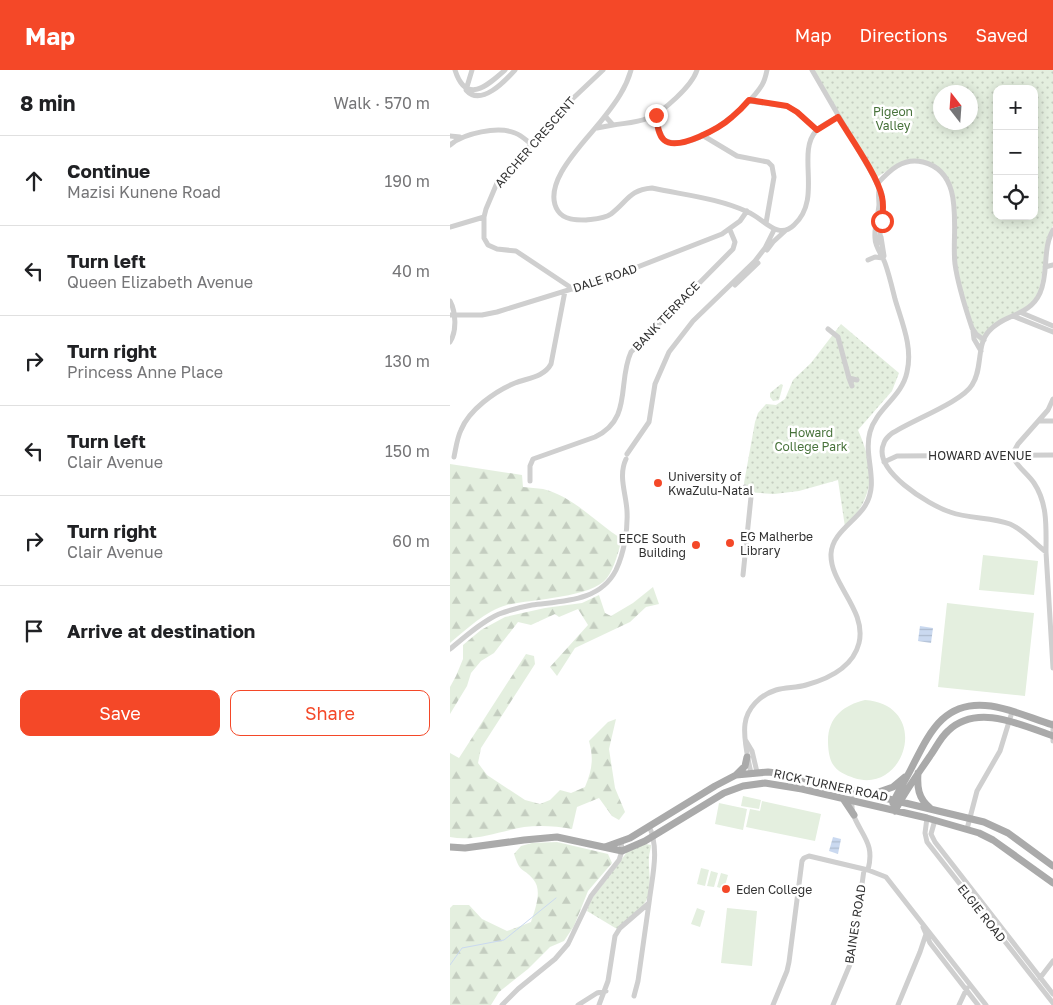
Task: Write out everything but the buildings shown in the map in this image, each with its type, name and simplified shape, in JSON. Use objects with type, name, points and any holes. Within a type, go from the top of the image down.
[{"type":"main road","points":[[893,810],[914,772],[919,754],[935,726],[955,711],[983,706],[1053,724]]},
{"type":"main road","points":[[870,794],[879,793],[893,787],[914,772],[928,760],[943,736],[963,720],[978,718],[1010,721],[1053,736]]},
{"type":"main road","points":[[919,754],[928,760]]},
{"type":"main road","points":[[736,775],[745,766],[747,757]]},
{"type":"main road","name":"RICK TURNER ROAD","points":[[604,847],[621,841],[649,826],[736,775],[777,772],[970,819],[1002,830],[1053,866]]},
{"type":"main road","points":[[914,772],[919,794],[932,809]]},
{"type":"main road","points":[[743,786],[754,774],[776,784]]},
{"type":"main road","name":"RICK TURNER ROAD","points":[[622,851],[654,836],[715,797],[743,786],[757,783],[776,784],[927,818],[968,830],[993,840],[1053,883]]},
{"type":"main road","points":[[848,801],[854,815]]},
{"type":"main road","points":[[450,847],[465,848],[524,840],[557,838],[622,851]]},
{"type":"street","points":[[455,70],[457,77],[467,92],[473,95],[484,94],[503,82],[515,70]]},
{"type":"street","points":[[466,88],[472,70]]},
{"type":"street","points":[[466,88],[473,90],[482,88],[505,70]]},
{"type":"street","name":"ARCHER CRESCENT","points":[[572,289],[516,251],[496,250],[488,246],[484,238],[484,217],[497,183],[566,104],[602,70]]},
{"type":"street","points":[[631,70],[625,87],[561,174],[555,187],[554,196],[556,208],[561,214],[578,220],[603,218],[611,214],[634,192],[652,188],[714,201],[747,211],[774,230],[786,230]]},
{"type":"street","points":[[596,128],[637,122],[656,115],[693,80],[697,70]]},
{"type":"street","points":[[656,115],[664,140],[668,142],[687,142],[732,118],[763,83],[767,70]]},
{"type":"street","points":[[812,70],[882,194],[883,205],[877,246]]},
{"type":"street","points":[[749,100],[787,106],[797,112],[817,130]]},
{"type":"street","points":[[605,116],[613,125]]},
{"type":"street","points":[[723,293],[750,272],[773,242],[796,224],[806,204],[809,186],[808,146],[817,130],[838,117]]},
{"type":"street","points":[[450,145],[463,137],[476,133],[508,131],[520,135],[531,144]]},
{"type":"street","points":[[702,135],[738,156],[768,162],[772,166],[774,177],[766,223]]},
{"type":"street","points":[[450,136],[463,137]]},
{"type":"street","points":[[884,260],[875,238],[878,187],[896,166],[912,161],[929,164],[938,170],[950,188],[955,208],[954,246],[957,276],[974,339],[981,351]]},
{"type":"street","name":"DALE ROAD","points":[[452,315],[482,315],[496,312],[648,264],[730,230],[747,211]]},
{"type":"street","points":[[450,228],[484,217]]},
{"type":"street","name":"BANK TERRACE","points":[[530,481],[530,466],[534,459],[595,437],[612,425],[622,404],[627,362],[631,352],[733,249],[735,242],[730,230]]},
{"type":"street","points":[[450,650],[481,625],[498,615],[523,607],[569,601],[586,596],[598,590],[608,581],[616,570],[626,538],[627,513],[622,478],[627,456],[630,447],[642,434],[648,422],[655,384],[669,352],[694,321],[755,261],[765,248],[774,230]]},
{"type":"street","points":[[1046,552],[1011,525],[965,517],[934,506],[907,487],[885,464],[882,449],[891,434],[967,391],[972,386],[979,369],[984,340],[989,331],[1031,307],[1038,296],[1043,282],[1048,242],[1053,230]]},
{"type":"street","points":[[754,774],[747,757],[745,724],[752,706],[762,697],[776,690],[805,686],[827,677],[845,666],[854,654],[860,637],[859,623],[834,568],[831,552],[839,534],[861,512],[868,500],[872,478],[868,442],[870,429],[901,388],[909,360],[907,339],[884,260],[880,235]]},
{"type":"street","points":[[868,260],[876,257],[884,260]]},
{"type":"street","points":[[1045,267],[1053,265]]},
{"type":"street","points":[[454,457],[461,429],[479,407],[502,389],[549,369],[565,291]]},
{"type":"street","points":[[450,301],[453,308],[452,315],[455,332],[450,342]]},
{"type":"street","points":[[1022,313],[1053,326]]},
{"type":"street","points":[[1013,316],[1053,332]]},
{"type":"street","points":[[828,328],[838,338],[852,386]]},
{"type":"street","points":[[973,330],[984,340]]},
{"type":"street","points":[[849,378],[857,380]]},
{"type":"street","points":[[1053,400],[1040,421],[1018,444],[1012,455],[1016,463],[1034,483],[1044,501],[1053,668]]},
{"type":"street","points":[[1040,421],[1053,421]]},
{"type":"street","name":"HOWARD AVENUE","points":[[882,449],[889,454],[897,456],[1053,455]]},
{"type":"street","name":"HOWARD AVENUE","points":[[885,464],[897,456]]},
{"type":"street","name":"HOWARD AVENUE","points":[[885,464],[908,456]]},
{"type":"street","points":[[743,575],[751,497],[750,492],[745,487]]},
{"type":"street","points":[[968,830],[977,791],[1000,751],[1012,712]]},
{"type":"street","points":[[1053,724],[1053,741]]},
{"type":"street","points":[[746,741],[752,751],[754,774]]},
{"type":"street","points":[[848,801],[852,790]]},
{"type":"street","name":"BAINES ROAD","points":[[833,1005],[851,962],[866,870],[871,857],[870,846],[854,815]]},
{"type":"street","name":"ELGIE ROAD","points":[[927,818],[926,838],[937,856],[1053,1004]]},
{"type":"street","name":"ELGIE ROAD","points":[[935,820],[931,834],[935,842],[1053,994]]},
{"type":"street","points":[[634,996],[648,916],[656,850],[654,836],[649,826]]},
{"type":"street","points":[[502,1005],[562,952],[575,932],[590,896],[619,860],[622,851],[621,841]]},
{"type":"street","points":[[937,856],[943,852]]},
{"type":"street","points":[[773,1005],[787,971],[802,861],[809,856],[886,877],[920,920],[965,990],[978,1005]]},
{"type":"street","points":[[599,1005],[606,991],[615,936],[620,928],[649,903]]},
{"type":"street","points":[[640,912],[648,916]]},
{"type":"street","points":[[988,920],[993,916]]},
{"type":"street","points":[[920,920],[926,934],[971,984],[986,1005]]},
{"type":"street","points":[[898,1005],[926,934]]},
{"type":"street","points":[[920,952],[932,941]]},
{"type":"street","points":[[1036,982],[1053,961]]},
{"type":"street","points":[[959,1005],[965,990],[971,984]]},
{"type":"street","points":[[578,1005],[597,993],[606,991]]},
{"type":"green space","name":"Pigeon Valley","points":[[812,70],[1053,70],[1053,226],[1050,231],[1039,291],[1031,304],[996,324],[981,344],[967,318],[959,288],[956,265],[954,208],[947,183],[938,172],[919,162],[902,164],[874,179]]},
{"type":"green space","name":"Howard College Park","points":[[841,324],[899,373],[892,391],[858,430],[868,457],[870,481],[862,504],[845,527],[838,480],[799,491],[774,494],[745,492],[744,483],[758,413],[766,404],[776,405],[785,399],[793,380],[811,363]]},
{"type":"green space","points":[[781,384],[783,385],[779,400],[773,401],[770,393]]},
{"type":"green space","points":[[450,464],[522,475],[523,487],[543,489],[574,504],[622,539],[610,574],[599,585],[575,594],[507,605],[499,608],[477,621],[450,643]]},
{"type":"green space","points":[[983,555],[1038,561],[1034,595],[979,590]]},
{"type":"green space","points":[[653,587],[659,604],[646,607],[630,622],[575,648],[557,676],[550,667],[588,625],[578,609],[559,617],[555,614],[531,625],[518,622],[494,653],[481,661],[471,673],[467,686],[450,714],[450,687],[463,659],[463,645],[481,630],[505,617],[545,608],[582,603],[599,595],[605,613],[611,616],[633,603]]},
{"type":"green space","points":[[947,603],[1034,613],[1025,696],[938,687]]},
{"type":"green space","points":[[526,654],[534,656],[535,664],[481,748],[478,763],[487,775],[525,800],[540,804],[550,800],[560,790],[571,793],[585,787],[592,764],[589,741],[608,722],[616,719],[609,749],[615,788],[625,812],[619,820],[612,816],[599,798],[577,807],[572,829],[530,826],[478,837],[450,837],[450,753],[459,758]]},
{"type":"green space","points":[[865,700],[886,705],[899,717],[905,731],[904,747],[898,762],[887,774],[872,780],[854,778],[839,771],[832,763],[828,747],[829,733],[834,719],[850,705]]},
{"type":"green space","points":[[743,796],[761,800],[759,809],[741,806]]},
{"type":"green space","points":[[762,801],[821,814],[815,841],[746,827],[750,809],[760,811]]},
{"type":"green space","points":[[719,803],[747,809],[743,830],[715,824]]},
{"type":"green space","points":[[557,842],[608,854],[612,863],[588,891],[574,926],[564,941],[550,947],[528,969],[499,992],[491,1005],[450,1005],[450,908],[453,905],[469,905],[482,919],[507,931],[531,922],[538,894],[536,884],[520,868],[514,854],[521,846],[532,843]]},
{"type":"green space","points":[[646,844],[651,845],[648,896],[640,909],[617,929],[587,911],[591,900],[627,852]]},
{"type":"green space","points":[[701,868],[709,870],[705,886],[697,884]]},
{"type":"green space","points":[[711,871],[718,873],[714,887],[707,886]]},
{"type":"green space","points":[[721,873],[728,875],[724,889],[717,887]]},
{"type":"green space","points":[[697,908],[705,911],[700,927],[691,924]]},
{"type":"green space","points":[[727,908],[757,911],[752,966],[721,963]]},
{"type":"water","points":[[920,626],[933,628],[931,643],[918,641]]},
{"type":"water","points":[[833,837],[841,839],[838,854],[829,851]]},
{"type":"waterway","points":[[450,965],[462,948],[504,940],[556,898]]},
{"type":"place","name":"University of KwaZulu-Natal","points":[[658,483]]},
{"type":"place","name":"EG Malherbe Library","points":[[730,543]]},
{"type":"place","name":"EECE South Building","points":[[696,545]]},
{"type":"place","name":"Eden College","points":[[726,889]]},
{"type":"route","points":[[656,115],[658,128],[664,140],[674,143],[687,142],[726,122],[749,100],[792,108],[817,130],[838,117],[882,194],[882,221]]}]
